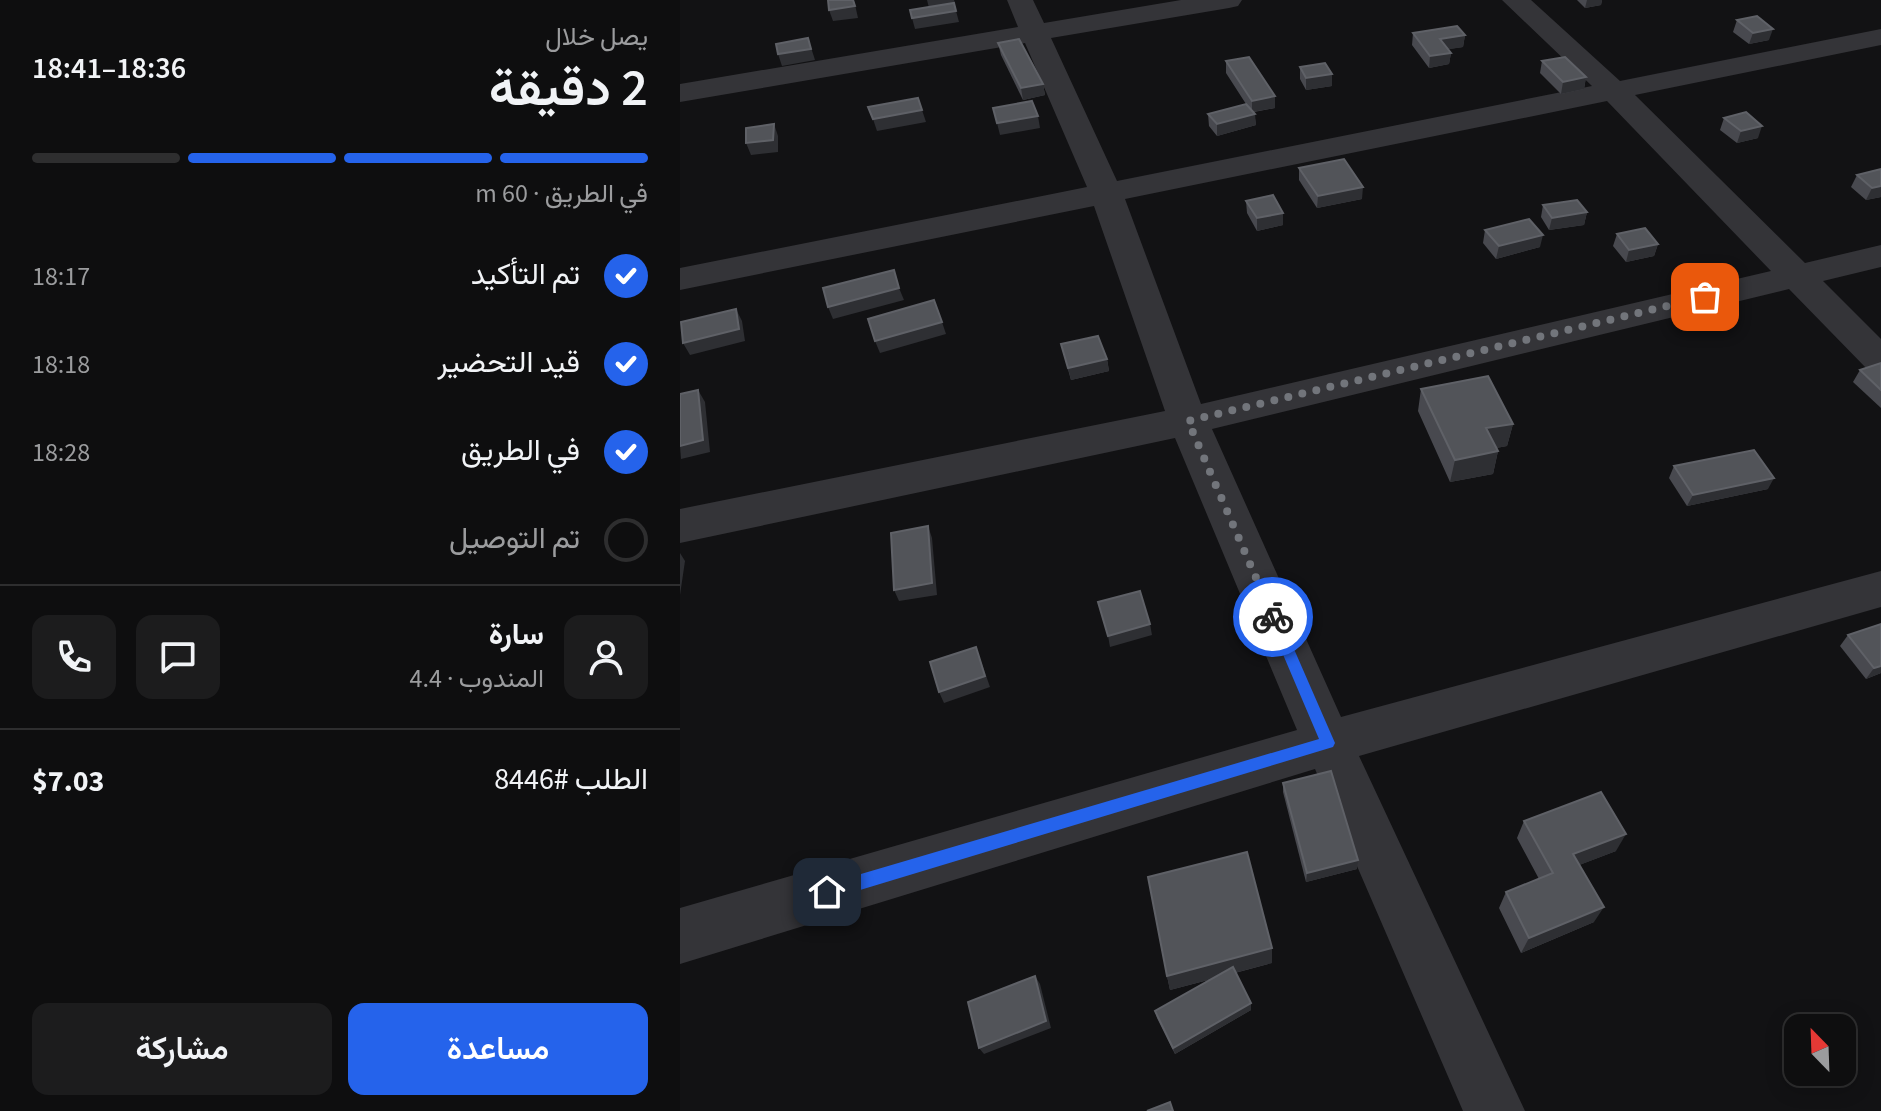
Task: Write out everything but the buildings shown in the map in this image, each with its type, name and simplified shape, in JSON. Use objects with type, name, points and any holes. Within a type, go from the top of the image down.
[{"type":"street","points":[[680,93],[1026,16],[1229,0]]},
{"type":"street","points":[[1515,0],[1615,92],[1881,361]]},
{"type":"street","points":[[1026,16],[1106,192],[1188,421],[1328,743],[1494,1111]]},
{"type":"street","points":[[680,279],[1881,37]]},
{"type":"street","points":[[680,526],[1188,421],[1881,256]]},
{"type":"street","points":[[680,936],[1328,743],[1881,589]]},
{"type":"way so far","points":[[1273,617],[1188,421],[1705,297]]},
{"type":"route","points":[[827,892],[1328,743],[1273,617]]}]
